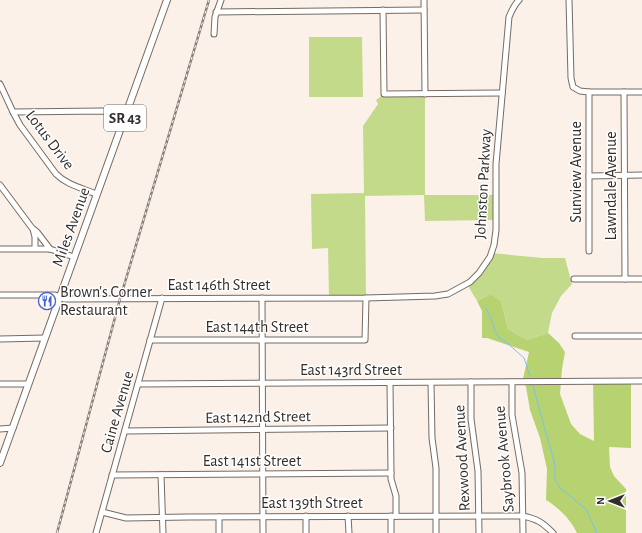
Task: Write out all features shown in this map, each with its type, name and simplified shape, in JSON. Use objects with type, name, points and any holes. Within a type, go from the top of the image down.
[{"type":"main road","name":"Miles Avenue","points":[[0,463],[167,0]]},
{"type":"street","points":[[214,34],[214,17],[221,0]]},
{"type":"street","points":[[424,0],[425,94]]},
{"type":"street","name":"Johnston Parkway","points":[[366,298],[435,296],[448,294],[470,282],[479,273],[490,257],[494,245],[496,230],[496,164],[509,17],[512,9],[519,0]]},
{"type":"street","points":[[569,0],[571,78],[574,87],[580,91],[589,92],[642,92]]},
{"type":"street","points":[[383,10],[384,94],[502,93]]},
{"type":"street","points":[[216,12],[424,10]]},
{"type":"street","name":"Lotus Drive","points":[[0,84],[12,112],[20,125],[56,174],[71,184],[96,194]]},
{"type":"street","name":"Sunview Avenue","points":[[589,92],[589,252]]},
{"type":"street","name":"Lawndale Avenue","points":[[624,92],[625,279]]},
{"type":"street","points":[[12,112],[103,111],[125,118]]},
{"type":"street","points":[[589,176],[642,176]]},
{"type":"street","points":[[0,185],[2,192],[50,249]]},
{"type":"street","points":[[32,228],[37,248]]},
{"type":"street","points":[[37,248],[39,235]]},
{"type":"street","points":[[0,249],[50,249],[74,257]]},
{"type":"street","points":[[574,279],[642,279]]},
{"type":"street","name":"East 146th Street","points":[[0,295],[55,295],[64,299],[366,298]]},
{"type":"street","name":"Caine Avenue","points":[[96,533],[162,298]]},
{"type":"street","points":[[262,298],[263,533]]},
{"type":"street","name":"East 144th Street","points":[[150,340],[365,340],[366,298]]},
{"type":"street","points":[[575,336],[642,336]]},
{"type":"street","points":[[0,339],[45,338]]},
{"type":"street","name":"East 143rd Street","points":[[138,384],[642,381]]},
{"type":"street","name":"Rexwood Avenue","points":[[471,382],[471,419],[478,471],[479,533]]},
{"type":"street","name":"Saybrook Avenue","points":[[512,382],[512,421],[522,473],[523,533]]},
{"type":"street","points":[[390,383],[391,479],[396,496],[391,533]]},
{"type":"street","points":[[431,383],[432,438],[436,468],[436,533]]},
{"type":"street","points":[[0,384],[28,384]]},
{"type":"street","points":[[0,429],[13,428]]},
{"type":"street","name":"East 142nd Street","points":[[125,431],[391,428]]},
{"type":"street","name":"East 141st Street","points":[[112,475],[391,473]]},
{"type":"street","points":[[161,475],[163,533]]},
{"type":"street","name":"East 139th Street","points":[[102,512],[126,518],[523,516]]},
{"type":"street","points":[[306,516],[306,533]]},
{"type":"street","points":[[348,516],[349,533]]},
{"type":"street","points":[[523,516],[535,519],[553,533]]},
{"type":"street","points":[[219,517],[219,533]]},
{"type":"green space","points":[[309,37],[362,37],[363,97],[309,97]]},
{"type":"green space","points":[[384,94],[425,94],[425,195],[493,195],[493,220],[425,221],[424,195],[365,196],[366,298],[329,298],[328,248],[312,249],[311,194],[364,193],[363,126],[378,104],[376,100]]},
{"type":"green space","points":[[491,253],[543,258],[565,258],[572,284],[561,296],[552,313],[548,333],[527,340],[508,329],[501,301],[491,294],[477,301],[467,284]]},
{"type":"green space","points":[[491,294],[501,301],[508,329],[527,340],[548,333],[559,343],[565,352],[560,394],[571,424],[580,434],[594,441],[593,381],[631,381],[631,448],[609,447],[610,467],[614,476],[626,489],[626,533],[577,533],[564,514],[546,500],[547,469],[540,438],[530,410],[523,379],[529,352],[487,338],[482,338],[482,311],[477,301]]},
{"type":"waterway","points":[[486,308],[495,331],[500,339],[506,342],[524,358],[530,376]]},
{"type":"waterway","points":[[533,386],[555,465],[555,480],[561,489],[586,509],[597,533]]},
{"type":"railway","points":[[57,533],[120,299],[209,0]]},
{"type":"place","name":"Brown's Corner Restaurant","points":[[47,301]]}]
